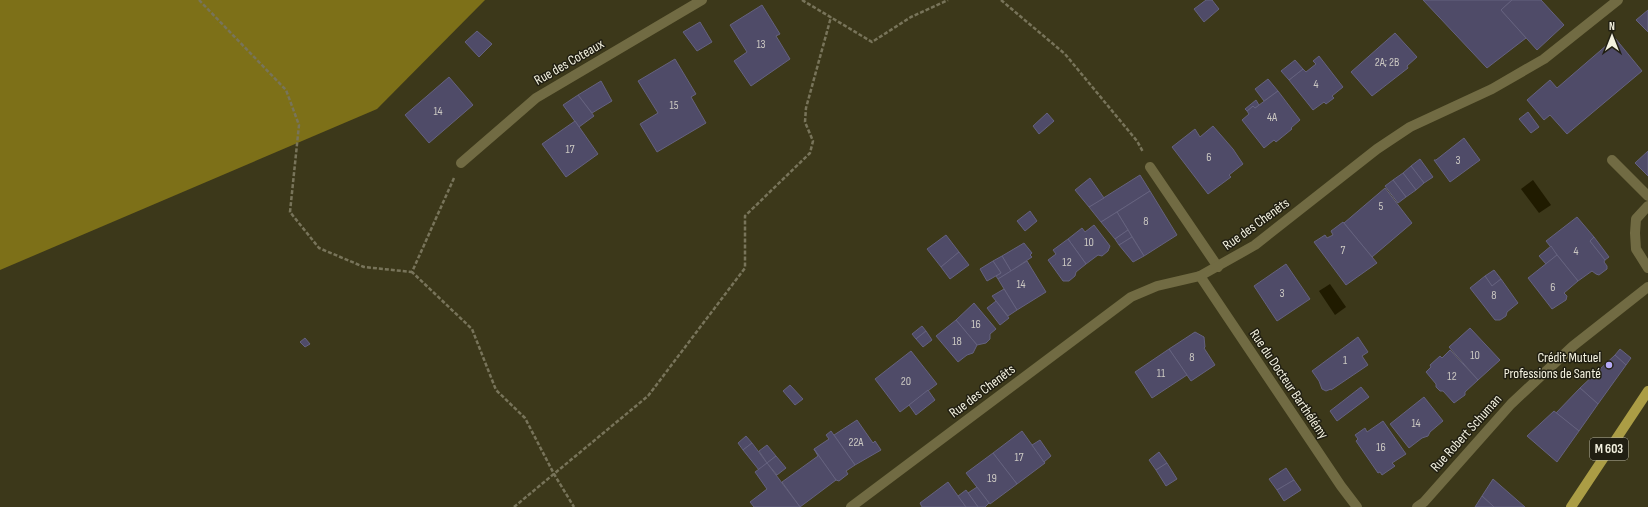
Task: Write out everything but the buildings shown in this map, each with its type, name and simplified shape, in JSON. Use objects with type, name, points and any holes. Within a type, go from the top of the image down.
[{"type":"main road","name":"M 603","points":[[1571,507],[1648,391]]},
{"type":"street","name":"Rue des Coteaux","points":[[461,163],[536,98],[702,0]]},
{"type":"street","name":"Rue des Chenêts","points":[[851,507],[1131,297],[1157,286],[1200,276],[1255,245],[1377,149],[1410,127],[1492,89],[1544,59],[1618,0]]},
{"type":"street","points":[[1612,160],[1648,196]]},
{"type":"street","points":[[1150,167],[1218,267]]},
{"type":"street","points":[[1648,206],[1636,219],[1635,233],[1636,249],[1648,268]]},
{"type":"street","name":"Rue du Docteur Barthélémy","points":[[1200,276],[1341,486],[1357,507]]},
{"type":"street","name":"Rue Robert Schuman","points":[[1417,507],[1424,502],[1511,404],[1573,346],[1648,287]]},
{"type":"path","points":[[199,0],[286,90],[299,124],[290,212],[319,248],[364,266],[412,272],[472,329],[496,390],[525,418],[554,474],[574,507]]},
{"type":"path","points":[[802,0],[872,42],[911,17],[948,0]]},
{"type":"path","points":[[1001,0],[1065,54],[1137,141],[1150,167]]},
{"type":"path","points":[[514,507],[648,396],[745,268],[745,216],[810,153],[813,141],[805,122],[806,108],[831,17]]},
{"type":"path","points":[[412,272],[461,163]]},
{"type":"shaded area","points":[[0,0],[485,0],[377,109],[0,270]]},
{"type":"shaded area","points":[[1533,180],[1551,205],[1539,213],[1521,189]]},
{"type":"shaded area","points":[[1330,284],[1346,307],[1335,315],[1319,291]]},
{"type":"place","name":"Crédit Mutuel Professions de Santé","points":[[1609,365]]}]
